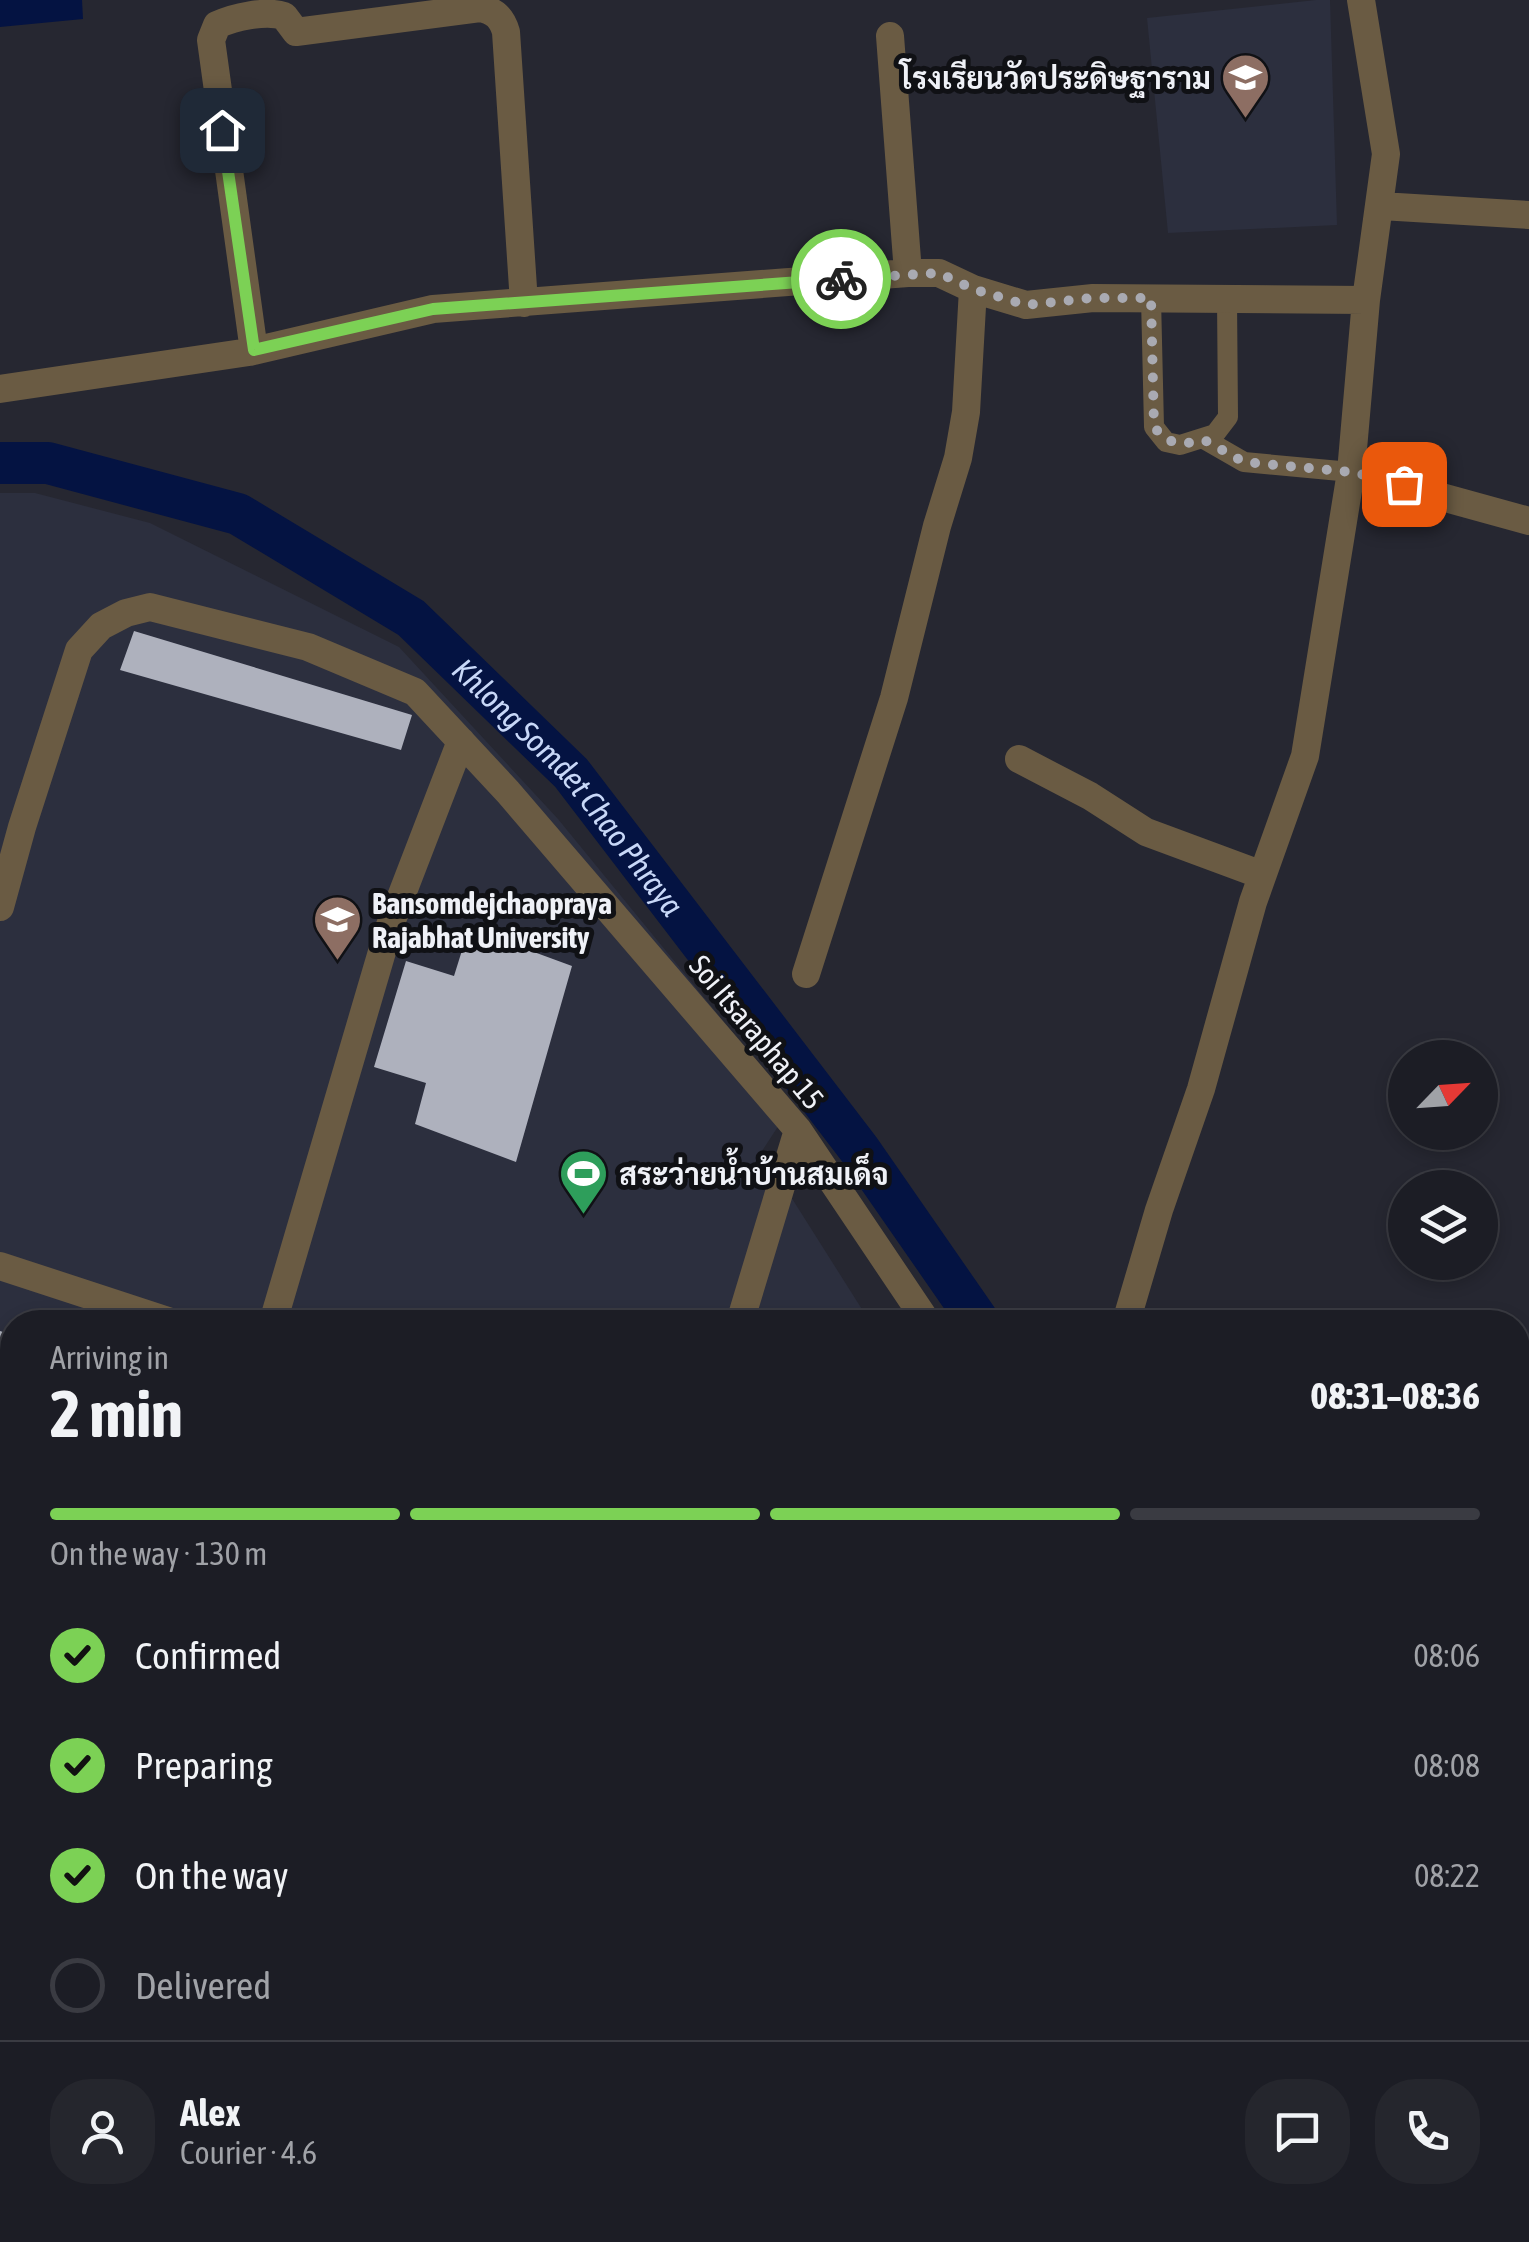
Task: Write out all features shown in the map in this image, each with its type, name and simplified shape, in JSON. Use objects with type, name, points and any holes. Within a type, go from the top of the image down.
[{"type":"street","points":[[1129,1310],[1158,1210],[1201,1089],[1262,875],[1306,756],[1351,472],[1366,300],[1386,154],[1361,0]]},
{"type":"street","points":[[254,350],[212,55],[214,30],[225,21],[279,13],[296,32],[480,8],[492,11],[503,22],[506,32],[524,303]]},
{"type":"street","points":[[890,36],[908,273]]},
{"type":"street","points":[[1381,206],[1529,215]]},
{"type":"street","points":[[0,389],[254,350],[433,309],[908,273],[939,273],[973,289],[1026,305],[1092,298],[1366,300]]},
{"type":"street","points":[[806,974],[894,698],[958,458],[966,412],[973,289]]},
{"type":"street","points":[[1351,472],[1529,522]]},
{"type":"street","name":"Soi Itsaraphap 15","points":[[0,907],[79,650],[101,626],[126,613],[150,606],[308,647],[415,692],[610,908],[798,1130],[919,1310]]},
{"type":"street","points":[[276,1310],[389,928],[460,741]]},
{"type":"street","points":[[1019,759],[1090,796],[1146,832],[1262,875]]},
{"type":"street","points":[[744,1310],[798,1130]]},
{"type":"street","points":[[0,1266],[134,1310]]},
{"type":"lane","points":[[1151,298],[1154,427],[1166,442],[1180,445],[1215,434],[1228,417],[1227,299]]},
{"type":"lane","points":[[1204,440],[1244,462],[1351,472]]},
{"type":"shaded area","points":[[0,0],[82,0],[83,19],[0,27]]},
{"type":"shaded area","name":"โรงเรียนวัดประดิษฐาราม","points":[[1330,0],[1337,225],[1168,233],[1147,18]]},
{"type":"shaded area","name":"Bansomdejchaopraya Rajabhat University","points":[[0,493],[35,493],[150,523],[399,647],[558,819],[792,1105],[762,1151],[862,1310],[0,1310]]},
{"type":"building","points":[[134,631],[412,715],[401,750],[120,670]]},
{"type":"building","points":[[469,928],[572,966],[516,1162],[415,1124],[426,1083],[374,1067],[406,961],[454,976]]},
{"type":"waterway","name":"Khlong Somdet Chao Phraya","points":[[0,463],[48,463],[238,514],[411,618],[571,773],[859,1149],[971,1310]]},
{"type":"way so far","points":[[841,279],[939,273],[973,289],[1026,305],[1092,298],[1151,298],[1154,427],[1166,442],[1180,445],[1204,440],[1244,462],[1351,472],[1404,484]]},
{"type":"place","name":"โรงเรียนวัดประดิษฐาราม","points":[[1246,120]]},
{"type":"place","name":"Bansomdejchaopraya Rajabhat University","points":[[337,962]]},
{"type":"place","name":"สระว่ายน้ำบ้านสมเด็จ","points":[[584,1216]]},
{"type":"route","points":[[222,130],[254,350],[433,309],[841,279]]}]
